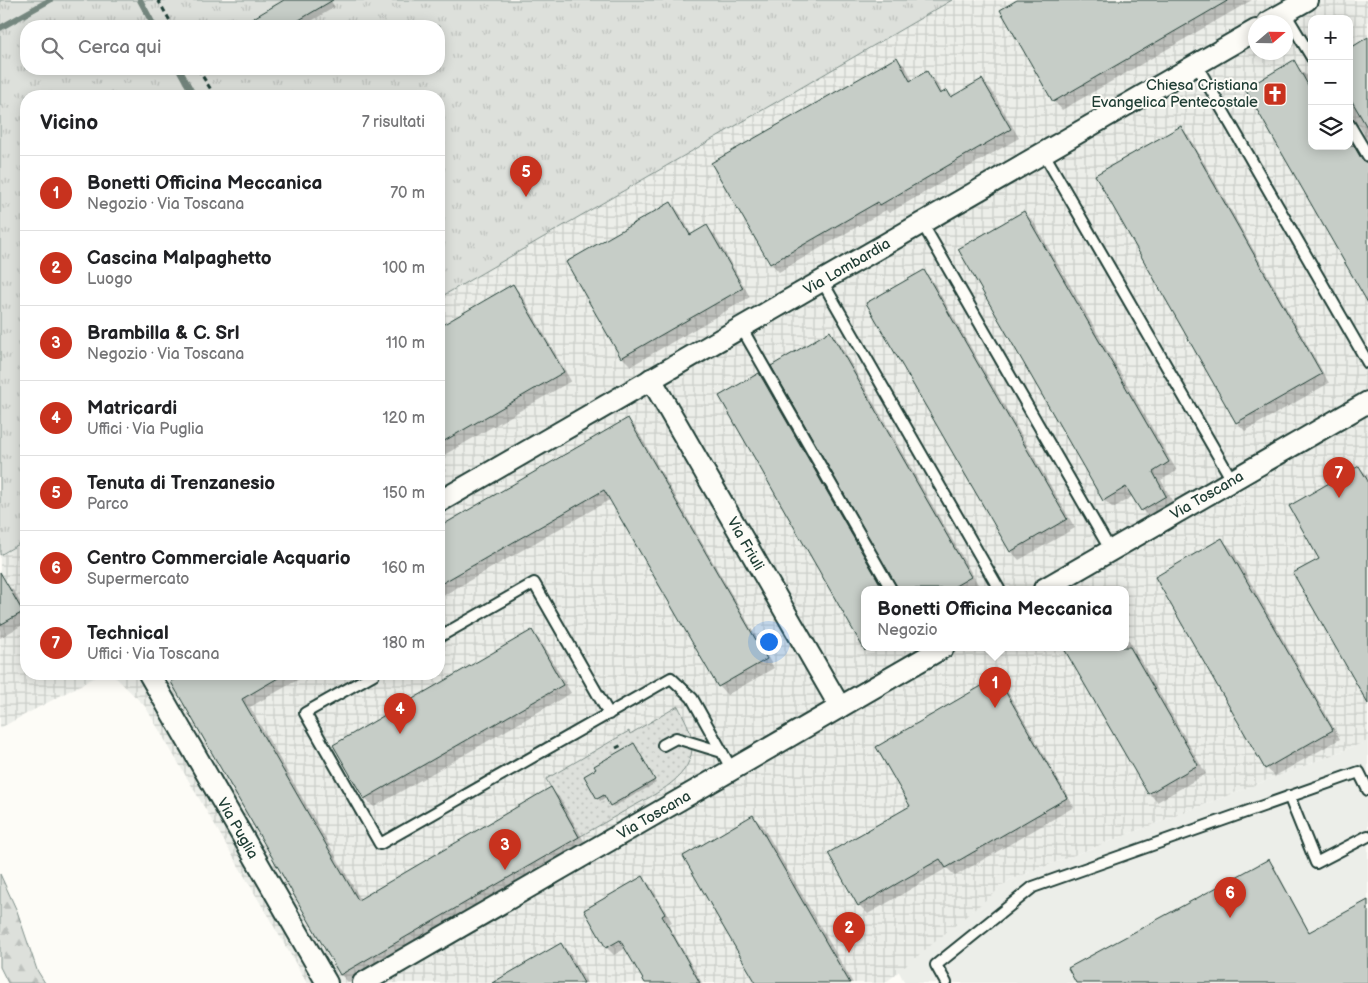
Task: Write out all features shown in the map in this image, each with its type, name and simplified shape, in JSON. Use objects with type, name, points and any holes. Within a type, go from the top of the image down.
[{"type":"street","points":[[1280,15],[1307,0]]},
{"type":"street","name":"Via Lombardia","points":[[445,499],[1248,35]]},
{"type":"street","name":"Via Friuli","points":[[651,379],[840,707]]},
{"type":"street","name":"Via Toscana","points":[[1049,586],[1368,402]]},
{"type":"street","name":"Via Toscana","points":[[363,983],[840,707],[931,651]]},
{"type":"street","name":"Via Puglia","points":[[151,680],[327,983]]},
{"type":"lane","points":[[1285,12],[1308,51]]},
{"type":"lane","points":[[1196,64],[1368,363]]},
{"type":"lane","points":[[1353,131],[1368,156]]},
{"type":"lane","points":[[1043,152],[1232,480]]},
{"type":"lane","points":[[922,223],[1110,551]]},
{"type":"lane","points":[[822,281],[997,586]]},
{"type":"lane","points":[[741,327],[890,586]]},
{"type":"lane","points":[[445,634],[534,582],[608,714]]},
{"type":"lane","points":[[363,680],[305,713],[380,844],[671,678],[692,698],[732,770]]},
{"type":"lane","points":[[663,745],[676,738],[722,752]]},
{"type":"lane","points":[[946,983],[936,965],[1033,887],[1359,772],[1368,790]]},
{"type":"lane","points":[[1289,796],[1316,863],[1368,836]]},
{"type":"path","points":[[158,0],[170,20]]},
{"type":"path","points":[[202,75],[211,90]]},
{"type":"path","points":[[616,748],[621,744]]},
{"type":"shaded area","points":[[942,0],[1368,0],[1368,741],[1010,880],[885,983],[307,983],[145,706],[118,680],[445,680],[445,291]]},
{"type":"shaded area","points":[[20,544],[20,680],[90,680],[0,728],[0,556]]},
{"type":"shaded area","points":[[1368,741],[1368,983],[905,983],[898,970],[1010,880]]},
{"type":"green space","points":[[0,0],[952,0],[445,295],[445,90],[20,90],[20,543],[0,555]]},
{"type":"green space","points":[[678,706],[689,728],[692,742],[691,754],[687,765],[680,775],[661,790],[579,837],[546,779],[629,731],[630,734]]},
{"type":"green space","points":[[0,874],[17,911],[37,970],[45,983],[8,983],[0,967]]},
{"type":"building","points":[[284,0],[333,0],[299,20],[250,20]]},
{"type":"building","points":[[1017,0],[1229,0],[1053,102],[1000,10]]},
{"type":"building","points":[[1368,37],[1368,129],[1353,103],[1353,46]]},
{"type":"building","points":[[897,57],[910,81],[927,71],[940,94],[947,90],[951,97],[982,79],[1011,129],[880,205],[878,202],[770,264],[711,163]]},
{"type":"building","points":[[1294,60],[1308,85],[1308,150],[1353,150],[1354,146],[1362,160],[1368,163],[1368,303],[1245,89]]},
{"type":"building","points":[[1181,126],[1322,374],[1236,423],[1095,175]]},
{"type":"building","points":[[671,202],[690,235],[707,225],[743,288],[621,358],[566,262]]},
{"type":"building","points":[[1024,211],[1169,462],[1153,472],[1166,496],[1141,511],[1126,487],[1103,501],[958,249]]},
{"type":"building","points":[[924,270],[1067,519],[1010,552],[866,303]]},
{"type":"building","points":[[513,284],[564,372],[445,441],[445,324]]},
{"type":"building","points":[[830,331],[971,577],[955,586],[896,586],[771,366]]},
{"type":"building","points":[[759,373],[881,586],[861,586],[861,644],[719,396]]},
{"type":"building","points":[[628,418],[767,659],[718,687],[604,490],[445,582],[445,524]]},
{"type":"building","points":[[1359,466],[1368,481],[1368,704],[1293,573],[1319,559],[1289,506]]},
{"type":"building","points":[[1222,538],[1333,730],[1265,769],[1155,577]]},
{"type":"building","points":[[0,572],[20,607],[20,614],[0,625]]},
{"type":"building","points":[[532,630],[563,685],[364,799],[333,745]]},
{"type":"building","points":[[1130,647],[1198,765],[1148,794],[1065,651],[1129,651]]},
{"type":"building","points":[[997,677],[1067,798],[946,868],[940,859],[858,906],[828,853],[910,806],[876,747]]},
{"type":"building","points":[[174,680],[275,680],[242,699],[358,900],[551,787],[579,837],[340,975],[171,682]]},
{"type":"building","points":[[634,743],[655,780],[610,806],[604,795],[597,799],[584,776],[596,769],[594,766]]},
{"type":"building","points":[[753,815],[850,983],[756,983],[721,923],[683,856]]},
{"type":"building","points":[[1269,859],[1309,932],[1368,900],[1368,983],[1076,983],[1068,968]]},
{"type":"building","points":[[643,876],[665,914],[662,916],[700,983],[645,983],[620,940],[606,948],[584,910]]},
{"type":"building","points":[[561,943],[584,983],[492,983]]},
{"type":"waterway","points":[[0,28],[50,0]]},
{"type":"waterway","points":[[140,0],[151,20]]},
{"type":"waterway","points":[[182,75],[191,90]]},
{"type":"place","name":"Chiesa Cristiana Evangelica Pentecostale","points":[[1275,94]]},
{"type":"place","name":"Tenuta di Trenzanesio","points":[[526,197]]},
{"type":"place","name":"Technical","points":[[1339,498]]},
{"type":"place","name":"Bonetti Officina Meccanica","points":[[995,708]]},
{"type":"place","name":"Matricardi","points":[[400,734]]},
{"type":"place","name":"Brambilla & C. Srl","points":[[505,870]]},
{"type":"place","name":"Centro Commerciale Acquario","points":[[1230,918]]},
{"type":"place","name":"Cascina Malpaghetto","points":[[849,953]]}]
